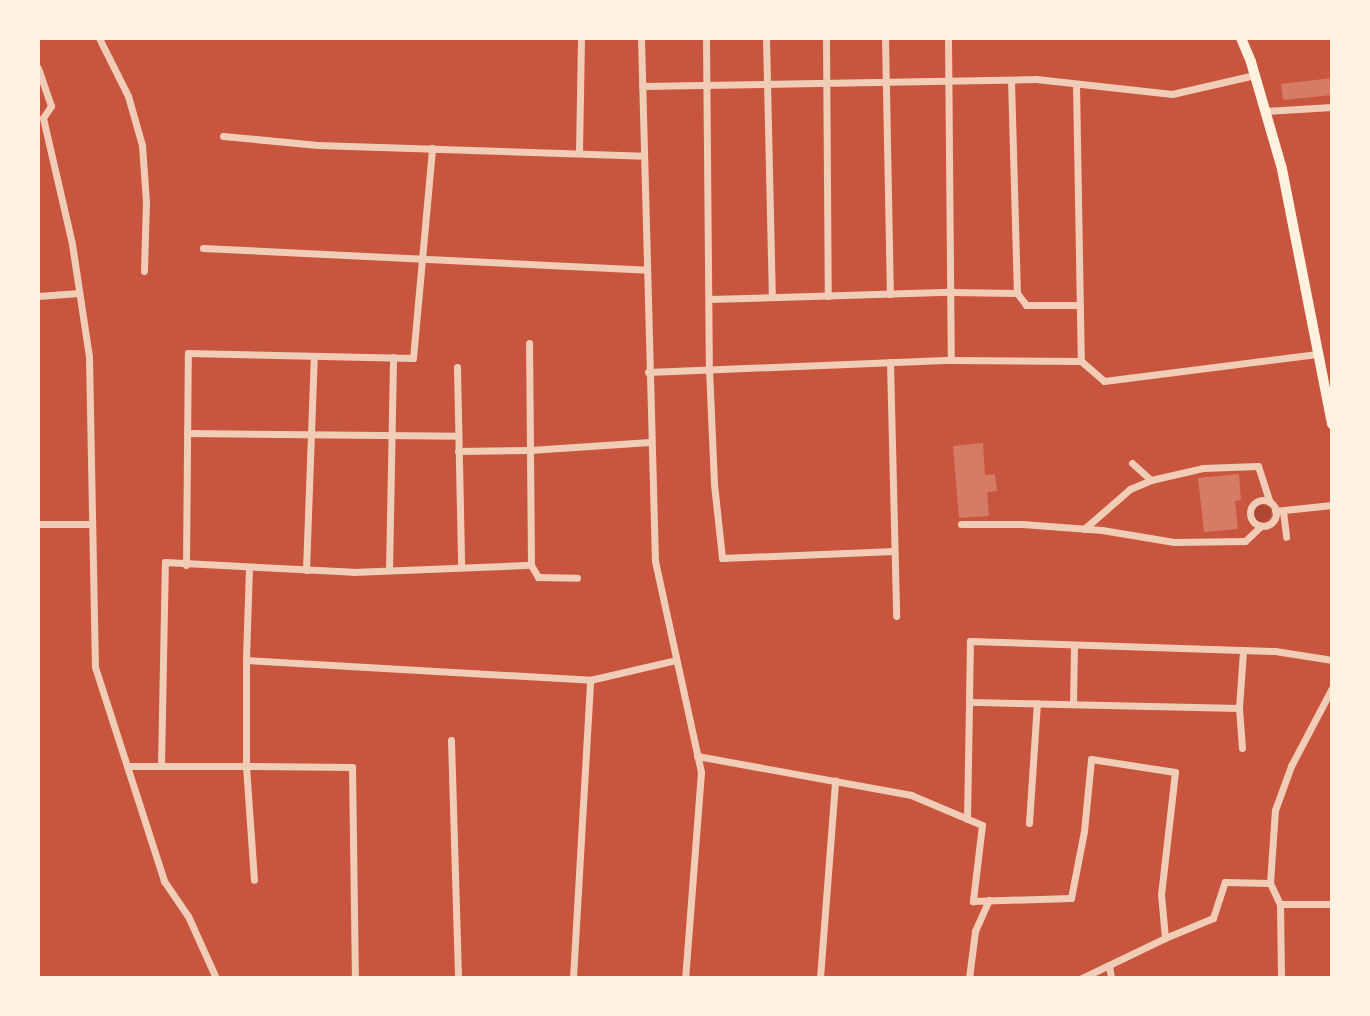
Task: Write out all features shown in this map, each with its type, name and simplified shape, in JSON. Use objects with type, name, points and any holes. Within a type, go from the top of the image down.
[{"type":"main road","points":[[1241,38],[1255,75],[1282,169],[1332,424]]},
{"type":"street","points":[[99,38],[128,96],[142,145],[146,202],[144,271]]},
{"type":"street","points":[[579,153],[581,38]]},
{"type":"street","points":[[641,38],[655,561],[701,772],[685,978]]},
{"type":"street","points":[[706,38],[709,369],[714,484],[722,558],[894,551]]},
{"type":"street","points":[[766,38],[772,297]]},
{"type":"street","points":[[826,38],[828,296]]},
{"type":"street","points":[[885,38],[890,294]]},
{"type":"street","points":[[948,38],[951,360]]},
{"type":"street","points":[[38,68],[51,106],[43,118],[72,244],[89,357],[90,524],[95,667],[164,881],[188,916],[216,978]]},
{"type":"street","points":[[642,86],[1011,80],[1172,94],[1255,75]]},
{"type":"street","points":[[1011,80],[1017,293],[1026,305],[1080,305]]},
{"type":"street","points":[[1076,84],[1082,361]]},
{"type":"street","points":[[1265,111],[1332,107]]},
{"type":"street","points":[[223,136],[318,145],[643,156]]},
{"type":"street","points":[[186,565],[188,353],[413,358],[432,148]]},
{"type":"street","points":[[203,248],[646,270]]},
{"type":"street","points":[[709,299],[950,292],[1017,293]]},
{"type":"street","points":[[38,296],[79,293]]},
{"type":"street","points":[[530,343],[531,565],[538,578],[577,578]]},
{"type":"street","points":[[648,372],[951,360],[1082,361],[1104,381],[1319,354]]},
{"type":"street","points":[[306,570],[314,356]]},
{"type":"street","points":[[389,570],[393,358]]},
{"type":"street","points":[[890,362],[896,616]]},
{"type":"street","points":[[457,367],[460,566]]},
{"type":"street","points":[[187,432],[458,436]]},
{"type":"street","points":[[458,451],[650,443]]},
{"type":"street","points":[[1132,463],[1151,480]]},
{"type":"street","points":[[1084,528],[1130,489],[1151,480],[1203,468],[1258,466],[1270,502],[1279,511],[1286,537]]},
{"type":"street","points":[[1261,526],[1254,522],[1250,510],[1258,500],[1270,502]]},
{"type":"street","points":[[961,524],[1084,528],[1174,542],[1245,541],[1261,526],[1272,521],[1279,511],[1332,505]]},
{"type":"street","points":[[38,524],[90,524]]},
{"type":"street","points":[[161,766],[165,562],[306,570],[531,565]]},
{"type":"street","points":[[249,568],[246,766],[254,880]]},
{"type":"street","points":[[967,819],[970,641],[1275,652],[1332,660]]},
{"type":"street","points":[[1073,704],[1074,646]]},
{"type":"street","points":[[1242,748],[1239,708],[1243,651]]},
{"type":"street","points":[[246,660],[590,680],[676,660]]},
{"type":"street","points":[[573,978],[590,680]]},
{"type":"street","points":[[1281,978],[1280,904],[1270,883],[1275,810],[1291,766],[1332,688]]},
{"type":"street","points":[[969,702],[1239,708]]},
{"type":"street","points":[[1029,822],[1037,703]]},
{"type":"street","points":[[450,740],[457,978]]},
{"type":"street","points":[[697,756],[911,795],[982,825],[973,901],[1071,898],[1084,831],[1091,759],[1175,772],[1161,894],[1165,938]]},
{"type":"street","points":[[127,766],[352,767],[355,978]]},
{"type":"street","points":[[820,978],[835,781]]},
{"type":"street","points":[[1082,978],[1213,918],[1224,882],[1270,883]]},
{"type":"street","points":[[969,978],[975,931],[989,900]]},
{"type":"street","points":[[1280,904],[1332,904]]},
{"type":"street","points":[[1109,965],[1111,978]]},
{"type":"shaded area","points":[[1262,504],[1268,507],[1271,513],[1268,519],[1262,522],[1256,519],[1253,513],[1256,507]]},
{"type":"building","points":[[1332,78],[1332,95],[1283,100],[1281,84]]},
{"type":"building","points":[[983,443],[985,475],[995,474],[997,491],[987,492],[989,516],[959,518],[953,446]]},
{"type":"building","points":[[1239,474],[1241,500],[1235,501],[1238,529],[1204,532],[1198,478]]}]
